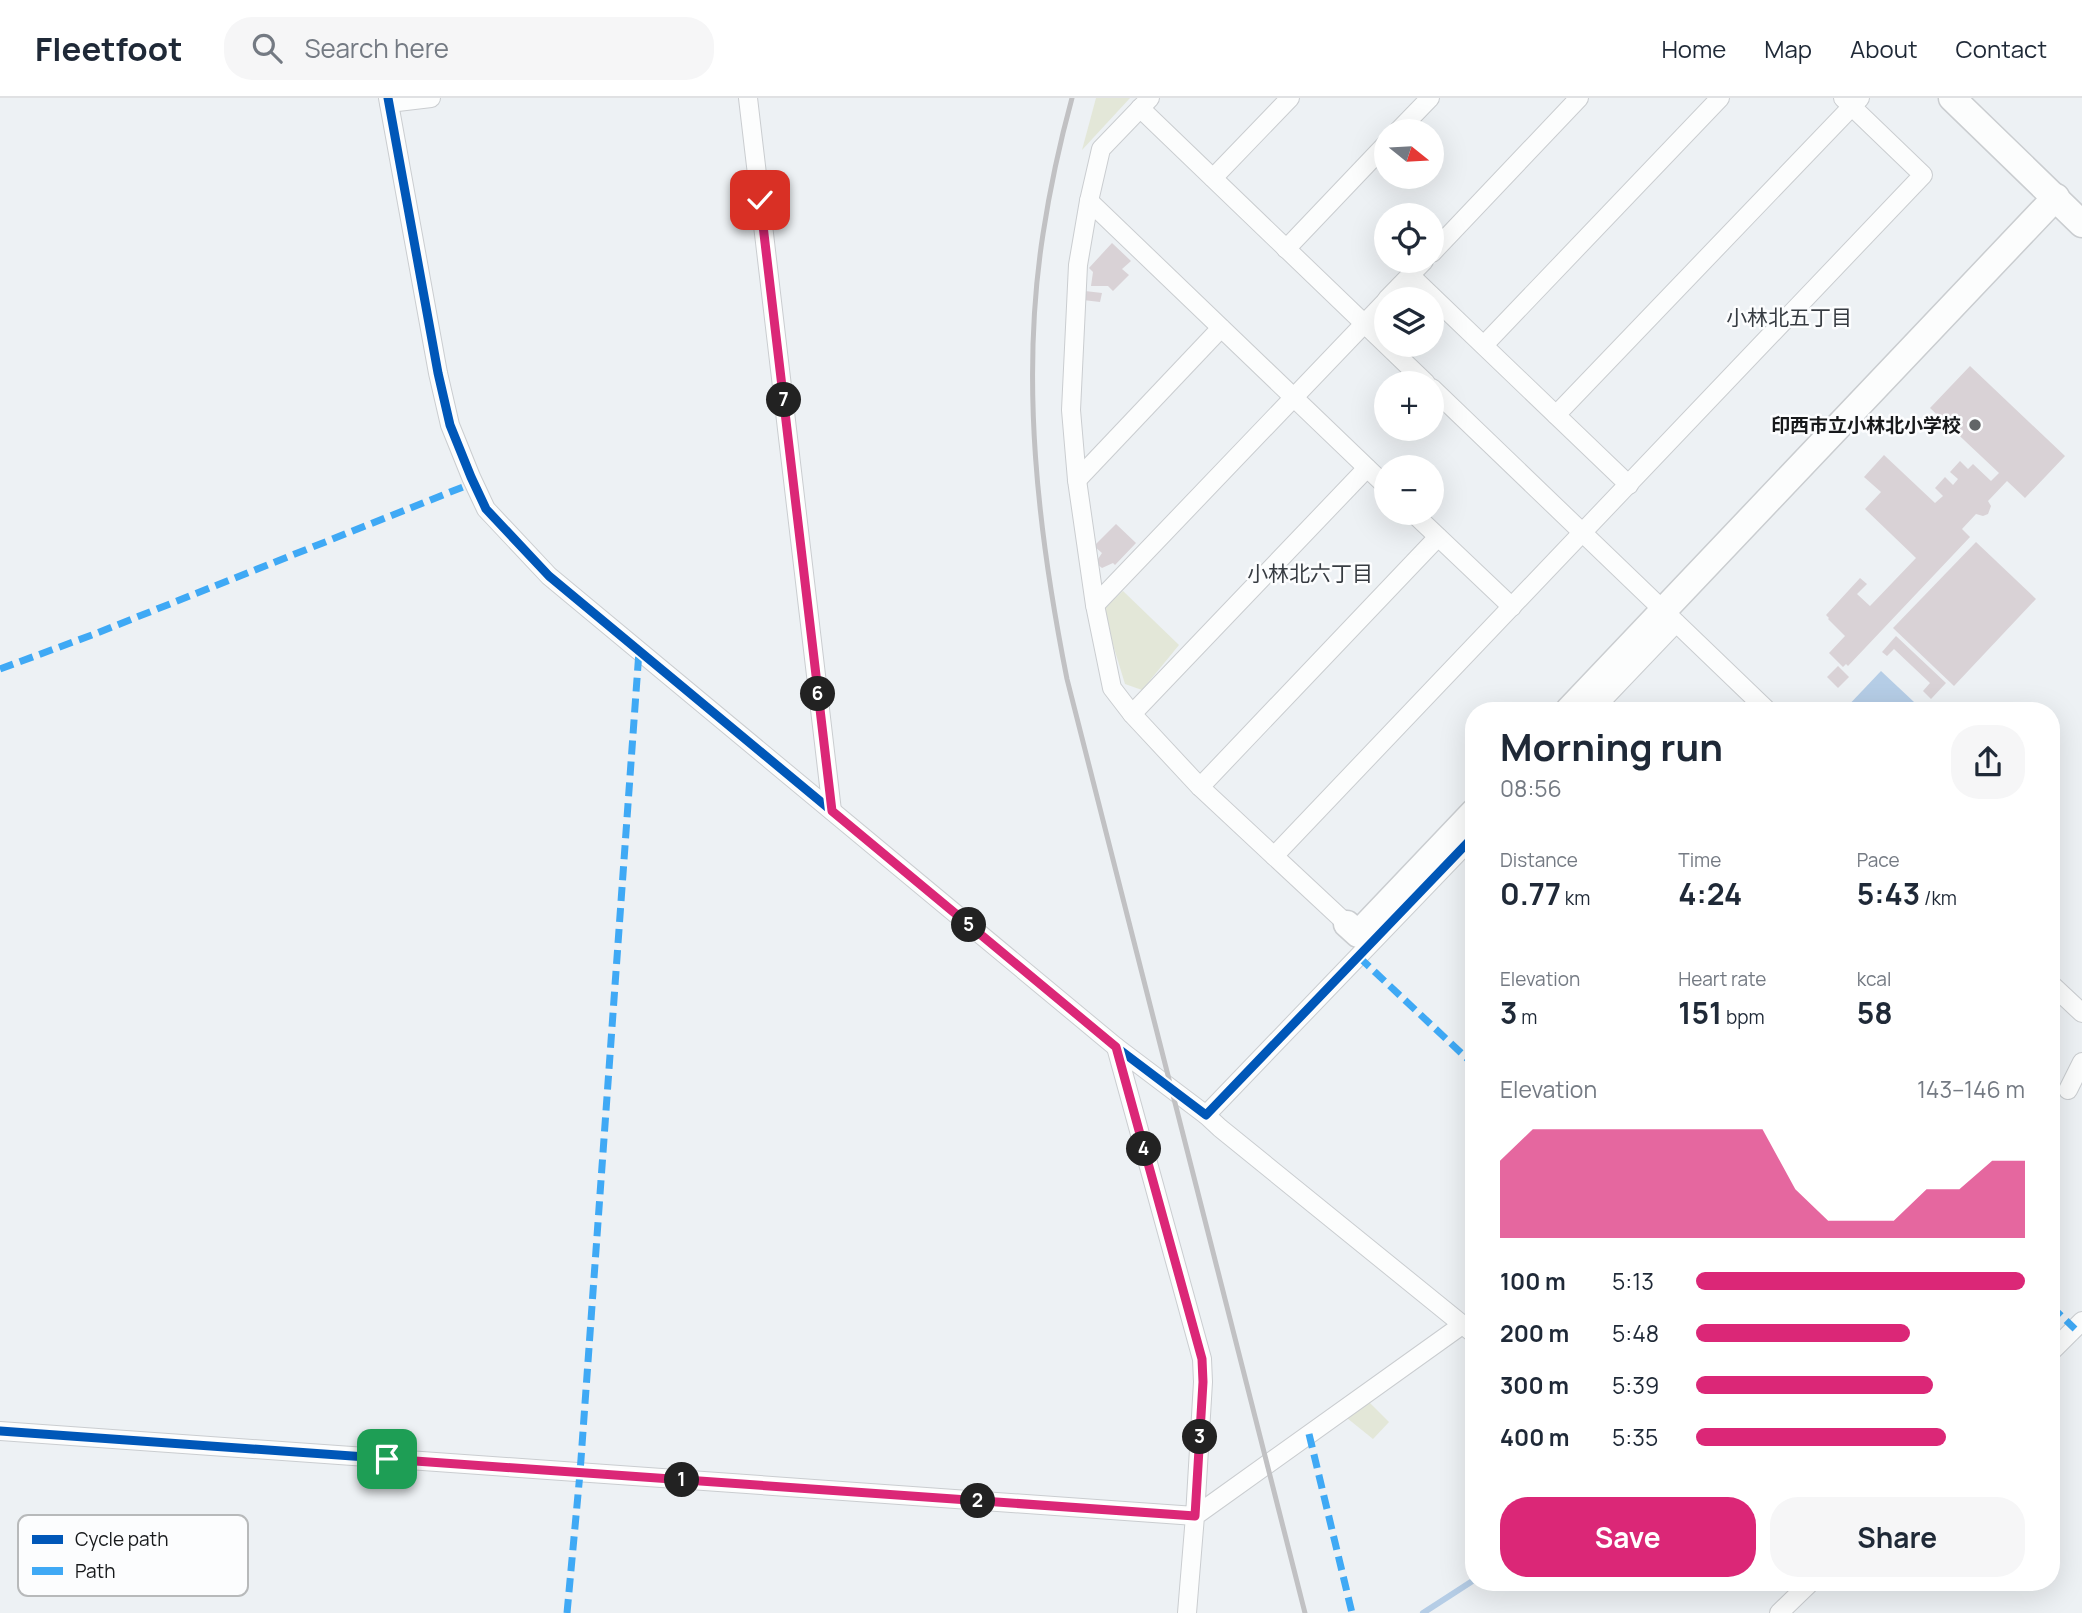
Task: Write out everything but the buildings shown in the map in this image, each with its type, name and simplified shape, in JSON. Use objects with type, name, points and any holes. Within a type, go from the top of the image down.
[{"type":"street","points":[[431,98],[388,100],[450,425],[486,509],[549,576],[1116,1047],[1206,1115],[1465,1328]]},
{"type":"street","points":[[748,98],[832,811]]},
{"type":"street","points":[[1213,178],[1290,98]]},
{"type":"street","points":[[1410,119],[1430,98]]},
{"type":"street","points":[[1444,240],[1579,98]]},
{"type":"street","points":[[1484,345],[1720,98]]},
{"type":"street","points":[[1578,702],[1670,617],[2072,205],[1952,98]]},
{"type":"street","points":[[1274,856],[1923,176],[1851,101],[1556,415]]},
{"type":"street","points":[[1413,371],[1213,178],[1145,103],[1101,149],[1078,265],[1071,410],[1077,480],[1112,688],[1132,714],[1200,787],[1358,934],[1465,821]]},
{"type":"street","points":[[1286,249],[1374,157]]},
{"type":"street","points":[[1089,201],[1374,475]]},
{"type":"street","points":[[1399,287],[1410,275],[1629,485]]},
{"type":"street","points":[[1096,605],[1374,314]]},
{"type":"street","points":[[1077,480],[1221,328]]},
{"type":"street","points":[[1444,400],[1759,702]]},
{"type":"street","points":[[1132,714],[1367,468]]},
{"type":"street","points":[[1426,525],[1512,607]]},
{"type":"street","points":[[1200,787],[1438,537]]},
{"type":"street","points":[[1600,702],[1670,617]]},
{"type":"street","points":[[1206,1115],[1465,844]]},
{"type":"street","points":[[2060,992],[2082,1013]]},
{"type":"street","points":[[1116,1047],[1202,1359],[1203,1382],[1187,1613]]},
{"type":"street","points":[[2068,1090],[2082,1062]]},
{"type":"street","points":[[2060,1343],[2082,1321]]},
{"type":"street","points":[[0,1431],[1195,1516],[1465,1332]]},
{"type":"street","points":[[1779,1613],[1796,1591]]},
{"type":"shaded area","points":[[1096,98],[1130,98],[1082,150]]},
{"type":"shaded area","points":[[1123,591],[1179,645],[1142,690],[1125,684],[1107,625],[1105,607]]},
{"type":"shaded area","points":[[1369,1402],[1389,1422],[1373,1439],[1347,1418]]},
{"type":"water","points":[[1881,671],[1914,702],[1852,702]]},
{"type":"waterway","points":[[1423,1613],[1465,1586]]},
{"type":"railway","points":[[1072,98],[1043,234],[1033,345],[1036,457],[1048,569],[1067,679],[1305,1613]]},
{"type":"marked path","points":[[0,669],[473,483]]},
{"type":"marked path","points":[[567,1613],[580,1473],[639,651]]},
{"type":"marked path","points":[[1359,957],[1465,1057]]},
{"type":"marked path","points":[[2060,1315],[2075,1329]]},
{"type":"marked path","points":[[1309,1434],[1352,1613]]},
{"type":"cycle path","points":[[388,98],[438,373],[450,425],[486,509],[549,576],[1116,1047]]},
{"type":"cycle path","points":[[0,1431],[1195,1516],[1202,1359],[1116,1047],[1206,1115],[1465,845]]},
{"type":"place","name":"印西市立小林北小学校","points":[[1975,425]]},
{"type":"district","name":"小林北五丁目","points":[[1789,317]]},
{"type":"district","name":"小林北六丁目","points":[[1310,573]]},
{"type":"route","points":[[387,1459],[1195,1516],[1202,1359],[1116,1047],[832,811],[760,200]]}]
